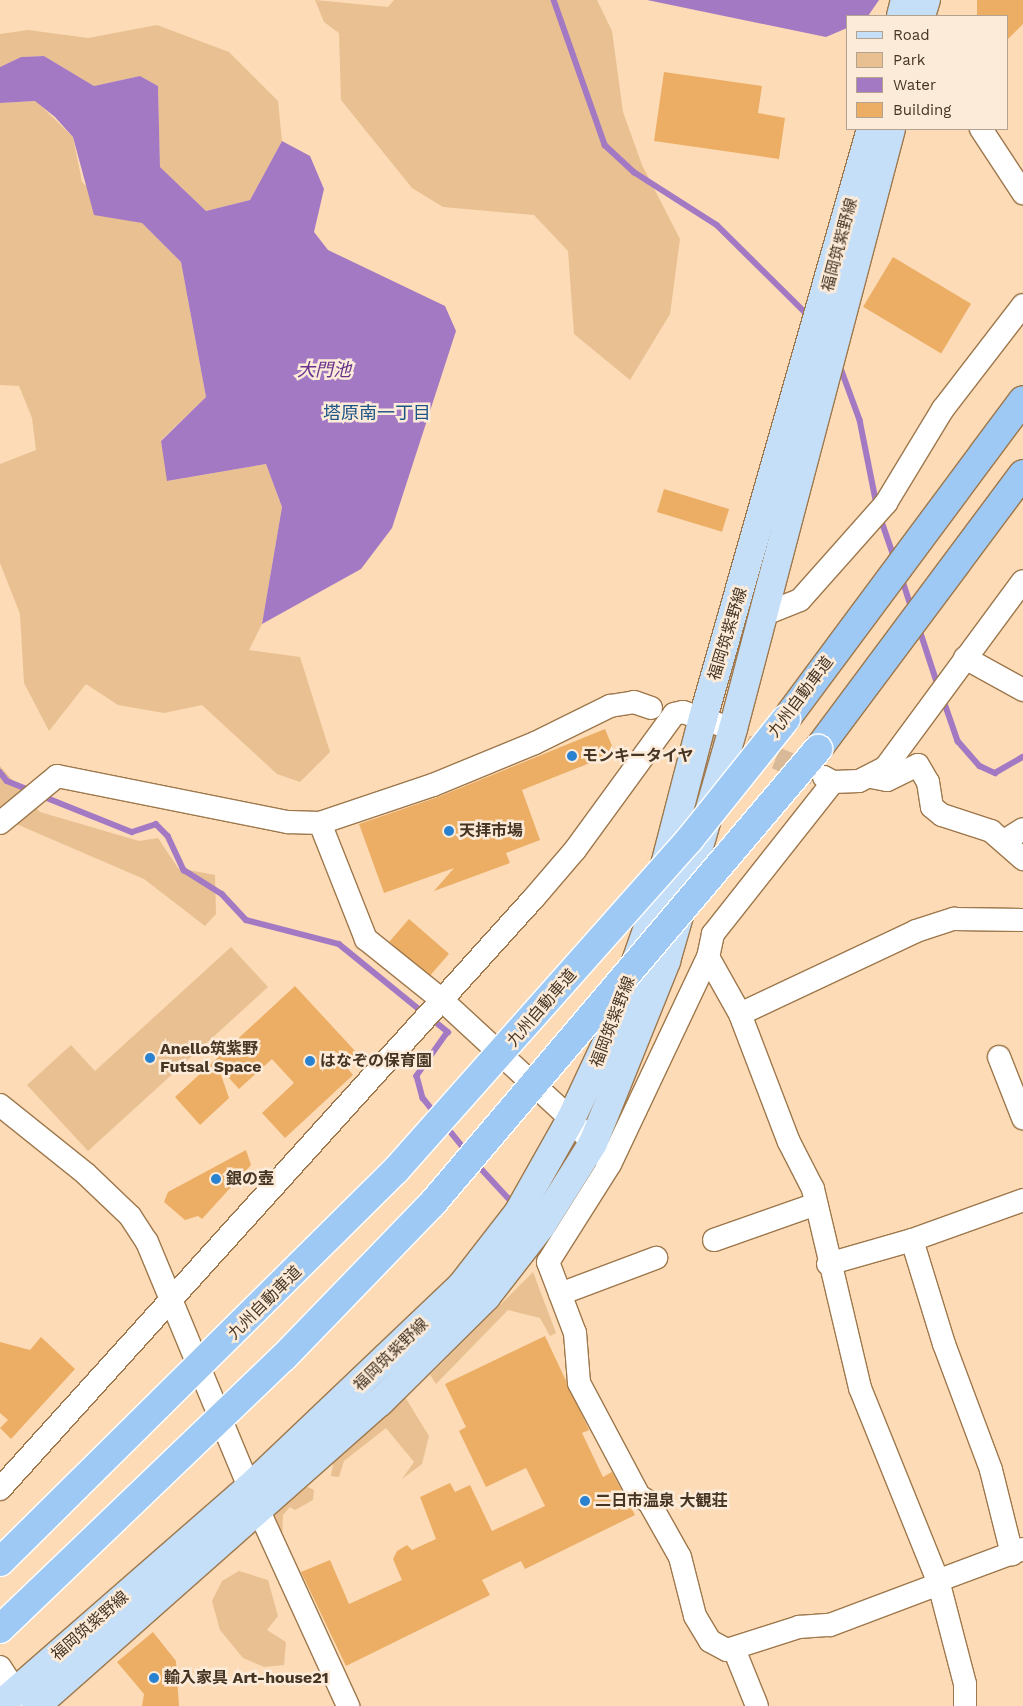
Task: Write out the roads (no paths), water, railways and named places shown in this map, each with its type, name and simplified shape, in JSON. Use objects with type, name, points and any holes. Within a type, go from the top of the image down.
[{"type":"highway","name":"九州自動車道","points":[[0,1562],[396,1170],[682,847],[786,719],[1023,400]]},
{"type":"highway","points":[[0,1629],[284,1357],[432,1204],[818,749],[1023,474]]},
{"type":"main road","points":[[901,15],[905,0]]},
{"type":"main road","points":[[921,15],[926,0]]},
{"type":"main road","name":"福岡筑紫野線","points":[[254,1498],[462,1285],[518,1213],[571,1119],[609,1038],[651,920],[703,718],[871,130]]},
{"type":"main road","name":"福岡筑紫野線","points":[[19,1702],[254,1498],[380,1402],[486,1297],[541,1226],[593,1143],[666,961],[733,729],[760,616],[891,130]]},
{"type":"street","points":[[920,0],[921,15]]},
{"type":"street","points":[[982,130],[1023,193]]},
{"type":"street","points":[[760,616],[800,600],[886,504],[943,409],[1023,305]]},
{"type":"street","points":[[871,777],[885,768],[1023,581]]},
{"type":"street","points":[[965,658],[1023,690]]},
{"type":"street","points":[[0,823],[57,776],[288,822],[320,822],[433,785],[535,743],[610,706],[634,702],[651,708]]},
{"type":"street","points":[[0,1490],[173,1300],[575,850],[674,714],[703,718],[733,729]]},
{"type":"street","points":[[912,1240],[944,1344],[991,1470],[1018,1552],[830,1626],[799,1627],[734,1649],[718,1647],[699,1625],[680,1557],[649,1502],[639,1496],[580,1383],[575,1332],[548,1262],[610,1164],[708,957],[713,934],[741,893],[829,780],[871,777],[887,780],[918,765],[928,782],[932,807],[942,815],[991,831],[1023,859]]},
{"type":"street","points":[[320,822],[366,939],[442,1000],[571,1119],[610,1164]]},
{"type":"street","points":[[1004,841],[1023,830]]},
{"type":"street","points":[[740,1014],[916,931],[954,918],[1023,920]]},
{"type":"street","points":[[708,957],[740,1014],[816,1204],[828,1264],[860,1388],[938,1582],[965,1684],[965,1706]]},
{"type":"street","points":[[999,1057],[1023,1118]]},
{"type":"street","points":[[0,1105],[31,1126],[130,1216],[147,1242],[173,1300],[254,1498],[348,1706]]},
{"type":"street","points":[[828,1264],[912,1240],[1023,1200]]},
{"type":"street","points":[[714,1240],[816,1204]]},
{"type":"street","points":[[560,1294],[656,1258]]},
{"type":"street","points":[[734,1649],[757,1706]]},
{"type":"street","points":[[0,1667],[19,1702]]},
{"type":"water","points":[[647,0],[879,0],[869,15],[846,15],[846,28],[826,37]]},
{"type":"water","name":"大門池","points":[[44,56],[94,86],[140,76],[158,86],[160,167],[206,211],[250,200],[282,141],[310,156],[324,189],[314,232],[328,250],[445,306],[456,331],[392,528],[361,569],[262,624],[282,507],[266,464],[167,481],[161,441],[206,397],[181,262],[142,223],[94,215],[73,137],[55,117],[35,101],[0,103],[0,67],[21,57]]},
{"type":"waterway","points":[[554,0],[605,145],[634,172],[717,225],[808,315]]},
{"type":"waterway","points":[[839,363],[860,420],[877,505]]},
{"type":"waterway","points":[[880,516],[895,559]]},
{"type":"waterway","points":[[902,578],[912,609]]},
{"type":"waterway","points":[[919,627],[938,685]]},
{"type":"waterway","points":[[943,698],[958,741],[980,766],[995,773],[1023,757]]},
{"type":"waterway","points":[[0,772],[7,781],[32,791]]},
{"type":"waterway","points":[[42,796],[132,832],[156,824],[168,836],[184,870],[222,894],[246,920],[339,944],[425,1014]]},
{"type":"waterway","points":[[432,1019],[448,1032],[417,1076],[423,1098],[435,1113]]},
{"type":"waterway","points":[[446,1126],[467,1152]]},
{"type":"waterway","points":[[476,1163],[510,1200]]},
{"type":"tunnel","points":[[715,733],[815,774]]},
{"type":"place","name":"モンキータイヤ","points":[[572,756]]},
{"type":"place","name":"天拝市場","points":[[449,831]]},
{"type":"place","name":"Anello筑紫野 Futsal Space","points":[[150,1058]]},
{"type":"place","name":"はなぞの保育園","points":[[310,1061]]},
{"type":"place","name":"銀の壺","points":[[216,1179]]},
{"type":"place","name":"二日市温泉 大観荘","points":[[585,1501]]},
{"type":"place","name":"輸入家具 Art-house21","points":[[154,1678]]},
{"type":"district","name":"塔原南一丁目","points":[[377,413]]}]
